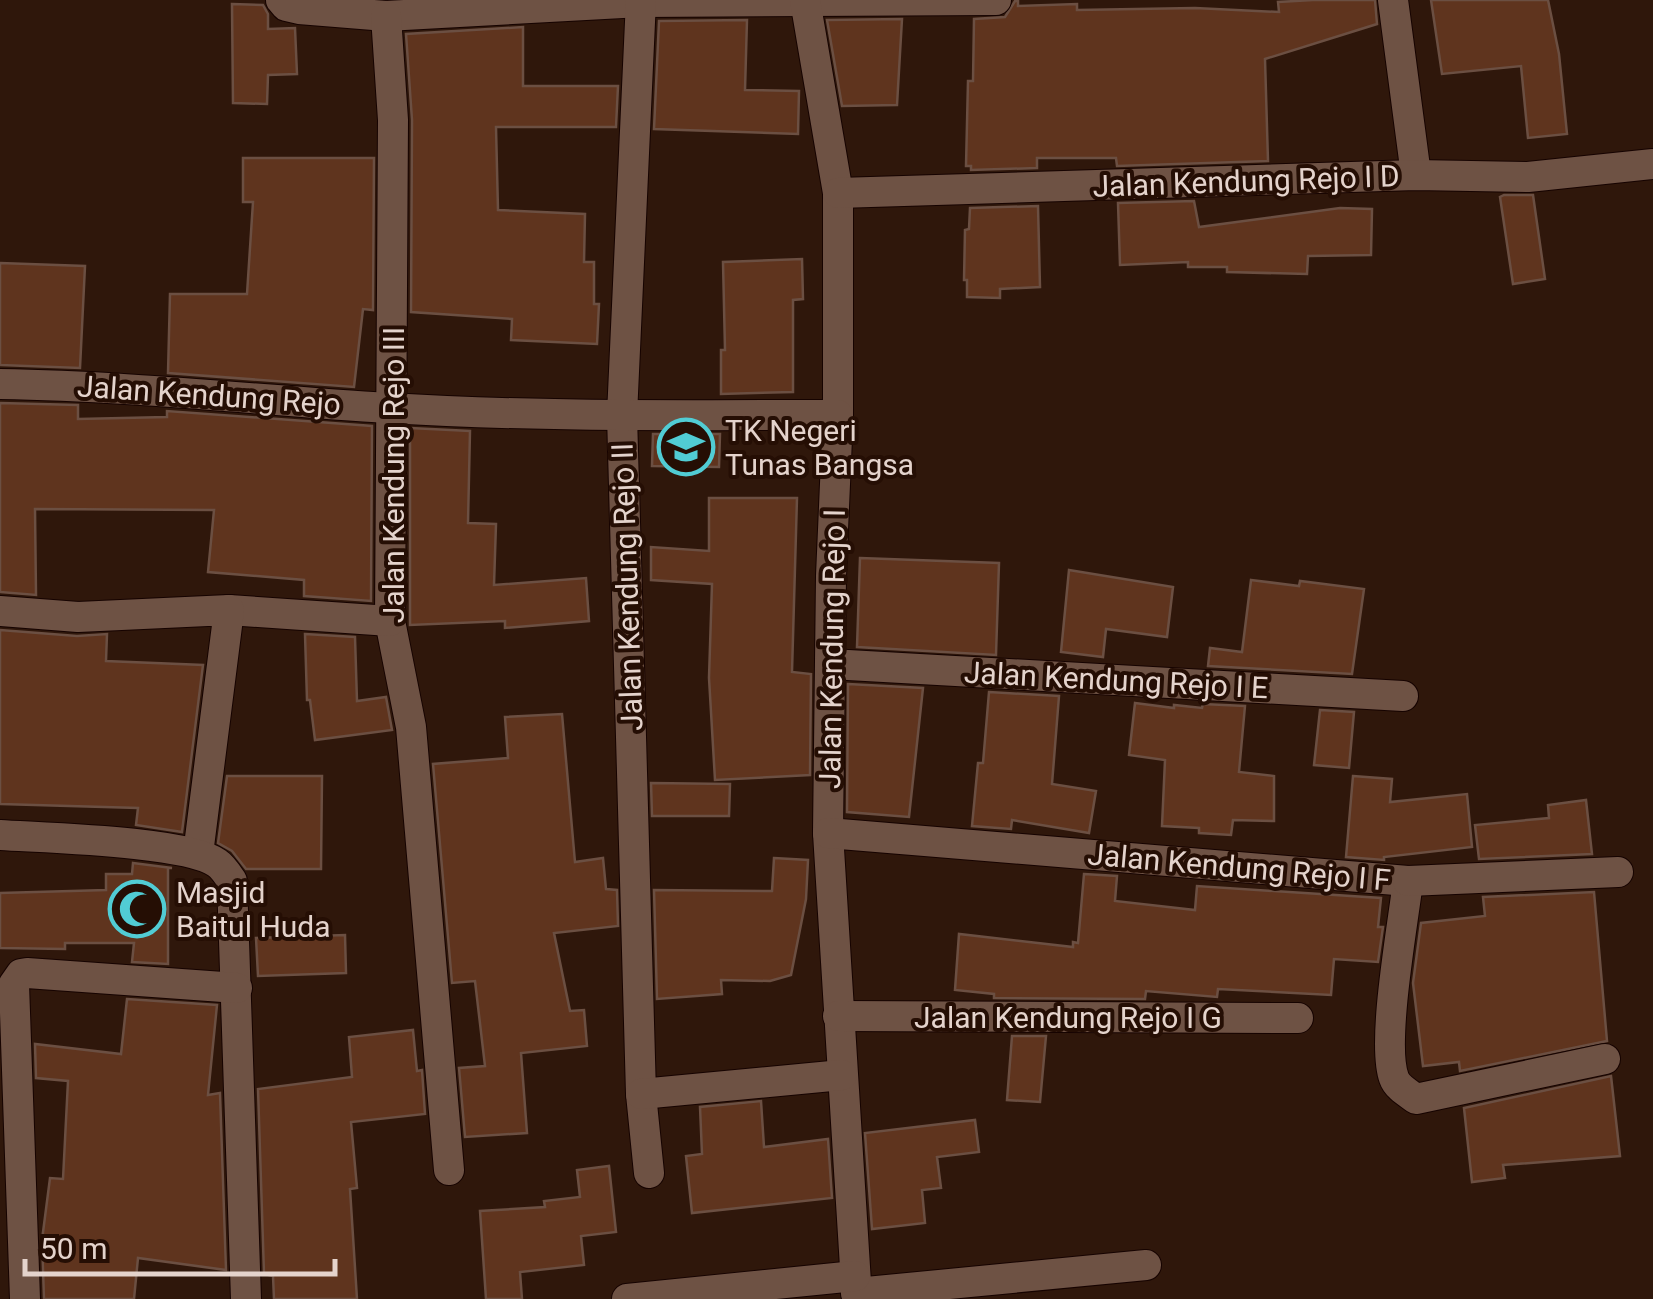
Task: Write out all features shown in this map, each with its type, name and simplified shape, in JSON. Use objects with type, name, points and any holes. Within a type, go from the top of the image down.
[{"type":"street","points":[[281,0],[286,6],[299,8],[386,16],[453,6],[641,1],[996,0]]},
{"type":"street","points":[[1393,0],[1416,175]]},
{"type":"street","name":"Jalan Kendung Rejo II","points":[[641,1],[622,415],[640,1094],[649,1173]]},
{"type":"street","name":"Jalan Kendung Rejo I","points":[[806,1],[838,194],[838,415],[828,833],[856,1289]]},
{"type":"street","name":"Jalan Kendung Rejo III","points":[[386,16],[393,120],[390,620],[410,726],[449,1170]]},
{"type":"street","name":"Jalan Kendung Rejo I D","points":[[838,194],[1416,175],[1528,177],[1653,164]]},
{"type":"street","name":"Jalan Kendung Rejo","points":[[0,384],[70,385],[391,408],[622,415],[838,415]]},
{"type":"street","points":[[0,611],[78,617],[229,610],[390,620]]},
{"type":"street","points":[[198,854],[229,610]]},
{"type":"street","name":"Jalan Kendung Rejo I E","points":[[830,664],[1403,696]]},
{"type":"street","name":"Jalan Kendung Rejo I F","points":[[828,833],[1408,882],[1389,1048],[1394,1080],[1403,1090],[1416,1099],[1605,1060]]},
{"type":"street","points":[[0,836],[116,843],[198,854],[218,864],[232,881],[246,1299]]},
{"type":"street","points":[[1408,882],[1618,872]]},
{"type":"street","points":[[25,1299],[10,1098],[14,984],[28,973],[236,988]]},
{"type":"street","name":"Jalan Kendung Rejo I G","points":[[838,1016],[1298,1018]]},
{"type":"street","points":[[640,1094],[842,1075]]},
{"type":"street","points":[[627,1299],[856,1289],[1073,1286],[1146,1266]]},
{"type":"building","points":[[1375,0],[1377,24],[1265,59],[1268,161],[1117,166],[1116,158],[1037,158],[1037,168],[971,170],[971,166],[966,166],[974,19],[1005,17],[1015,1],[1018,6],[1077,4],[1077,10],[1195,8],[1279,12],[1278,2]]},
{"type":"building","points":[[1431,0],[1548,0],[1559,54],[1567,134],[1528,138],[1521,66],[1442,74]]},
{"type":"building","points":[[232,4],[263,5],[268,14],[268,29],[295,28],[297,74],[268,75],[267,104],[233,103]]},
{"type":"building","points":[[902,19],[897,105],[842,106],[827,20]]},
{"type":"building","points":[[747,20],[745,90],[799,91],[798,134],[654,129],[659,21]]},
{"type":"building","points":[[523,27],[523,86],[618,86],[616,127],[496,127],[498,210],[585,214],[584,262],[594,262],[594,304],[599,304],[597,344],[511,340],[512,319],[411,312],[412,120],[406,34]]},
{"type":"building","points":[[243,158],[374,158],[373,310],[363,309],[354,387],[168,373],[170,294],[247,294],[253,202],[243,202]]},
{"type":"building","points":[[1533,195],[1545,279],[1513,284],[1500,197]]},
{"type":"building","points":[[1194,201],[1199,227],[1340,208],[1372,209],[1371,255],[1308,256],[1307,274],[1227,272],[1227,267],[1188,267],[1188,262],[1120,265],[1118,203]]},
{"type":"building","points":[[1038,206],[1040,287],[1000,289],[1000,298],[967,297],[965,230],[969,229],[970,208]]},
{"type":"building","points":[[802,259],[803,299],[793,300],[793,392],[721,394],[721,350],[725,350],[723,262]]},
{"type":"building","points":[[0,263],[85,266],[80,368],[0,365]]},
{"type":"building","points":[[0,403],[78,405],[78,419],[167,417],[167,411],[372,426],[371,601],[304,596],[304,580],[208,572],[214,510],[35,509],[36,595],[0,592]]},
{"type":"building","points":[[410,428],[470,431],[468,523],[496,524],[494,585],[586,578],[589,621],[505,628],[505,621],[410,625]]},
{"type":"building","name":"TK Negeri Tunas Bangsa","points":[[653,434],[720,434],[719,467],[652,466]]},
{"type":"building","points":[[709,498],[797,498],[792,672],[811,674],[810,775],[715,780],[709,678],[712,584],[651,580],[651,547],[709,551]]},
{"type":"building","points":[[860,558],[999,563],[996,655],[857,647]]},
{"type":"building","points":[[1069,570],[1173,587],[1167,637],[1106,629],[1103,657],[1061,652]]},
{"type":"building","points":[[1251,580],[1364,589],[1352,674],[1208,666],[1210,648],[1242,652]]},
{"type":"building","points":[[0,630],[77,636],[107,634],[106,661],[203,665],[182,832],[136,825],[138,808],[0,804]]},
{"type":"building","points":[[305,634],[355,637],[357,701],[386,697],[392,730],[315,740],[307,700]]},
{"type":"building","points":[[848,684],[923,688],[909,817],[847,812]]},
{"type":"building","points":[[989,692],[1059,696],[1052,784],[1096,791],[1089,833],[1012,820],[1011,829],[972,826]]},
{"type":"building","points":[[1135,703],[1174,708],[1202,708],[1203,704],[1245,706],[1239,772],[1274,776],[1274,821],[1233,820],[1231,835],[1162,826],[1165,760],[1129,755]]},
{"type":"building","points":[[1320,710],[1354,712],[1349,768],[1314,765]]},
{"type":"building","points":[[562,714],[575,862],[603,858],[606,889],[617,890],[618,926],[554,933],[570,1011],[584,1010],[587,1046],[521,1053],[527,1133],[465,1137],[459,1068],[485,1066],[475,981],[452,983],[433,764],[508,758],[505,717]]},
{"type":"building","points":[[227,776],[322,776],[321,869],[246,869],[232,851],[218,843]]},
{"type":"building","points":[[1353,776],[1392,779],[1390,802],[1467,794],[1472,847],[1384,860],[1346,857]]},
{"type":"building","points":[[651,783],[730,784],[729,816],[652,816]]},
{"type":"building","points":[[1586,800],[1592,854],[1479,859],[1475,825],[1549,818],[1548,805]]},
{"type":"building","points":[[774,858],[808,860],[806,899],[791,975],[770,981],[721,980],[722,994],[657,999],[654,890],[772,891]]},
{"type":"building","points":[[133,863],[172,868],[168,868],[168,964],[132,962],[134,943],[65,943],[65,949],[0,948],[0,893],[106,890],[106,874],[132,874]]},
{"type":"building","points":[[1084,874],[1117,876],[1115,901],[1195,910],[1197,886],[1381,898],[1378,927],[1383,927],[1378,962],[1334,959],[1331,995],[1218,989],[1217,997],[1146,991],[1145,999],[994,998],[994,994],[955,990],[959,934],[1073,947],[1073,942],[1078,943]]},
{"type":"building","points":[[1594,892],[1607,1041],[1460,1071],[1459,1062],[1423,1066],[1413,983],[1421,923],[1485,916],[1483,897]]},
{"type":"building","points":[[345,935],[346,973],[258,976],[256,938]]},
{"type":"building","points":[[127,999],[217,1005],[208,1095],[220,1093],[226,1270],[138,1258],[134,1299],[44,1299],[42,1240],[50,1178],[63,1179],[68,1081],[36,1078],[35,1044],[121,1054]]},
{"type":"building","points":[[413,1030],[417,1071],[422,1070],[425,1114],[351,1122],[357,1188],[350,1189],[357,1299],[274,1299],[273,1276],[264,1274],[258,1089],[352,1077],[349,1037]]},
{"type":"building","points":[[1012,1036],[1046,1036],[1040,1102],[1007,1100]]},
{"type":"building","points":[[1611,1076],[1620,1156],[1503,1165],[1505,1178],[1472,1182],[1464,1108]]},
{"type":"building","points":[[761,1101],[764,1147],[828,1139],[832,1198],[692,1213],[686,1156],[702,1154],[700,1107]]},
{"type":"building","points":[[975,1120],[979,1152],[937,1157],[941,1188],[922,1190],[925,1223],[872,1229],[865,1133]]},
{"type":"building","points":[[609,1166],[616,1232],[581,1236],[584,1265],[520,1272],[522,1299],[486,1299],[480,1211],[545,1207],[544,1201],[580,1197],[577,1170]]},
{"type":"place","name":"TK Negeri Tunas Bangsa","points":[[686,447]]},
{"type":"place","name":"Masjid Baitul Huda","points":[[137,909]]}]
